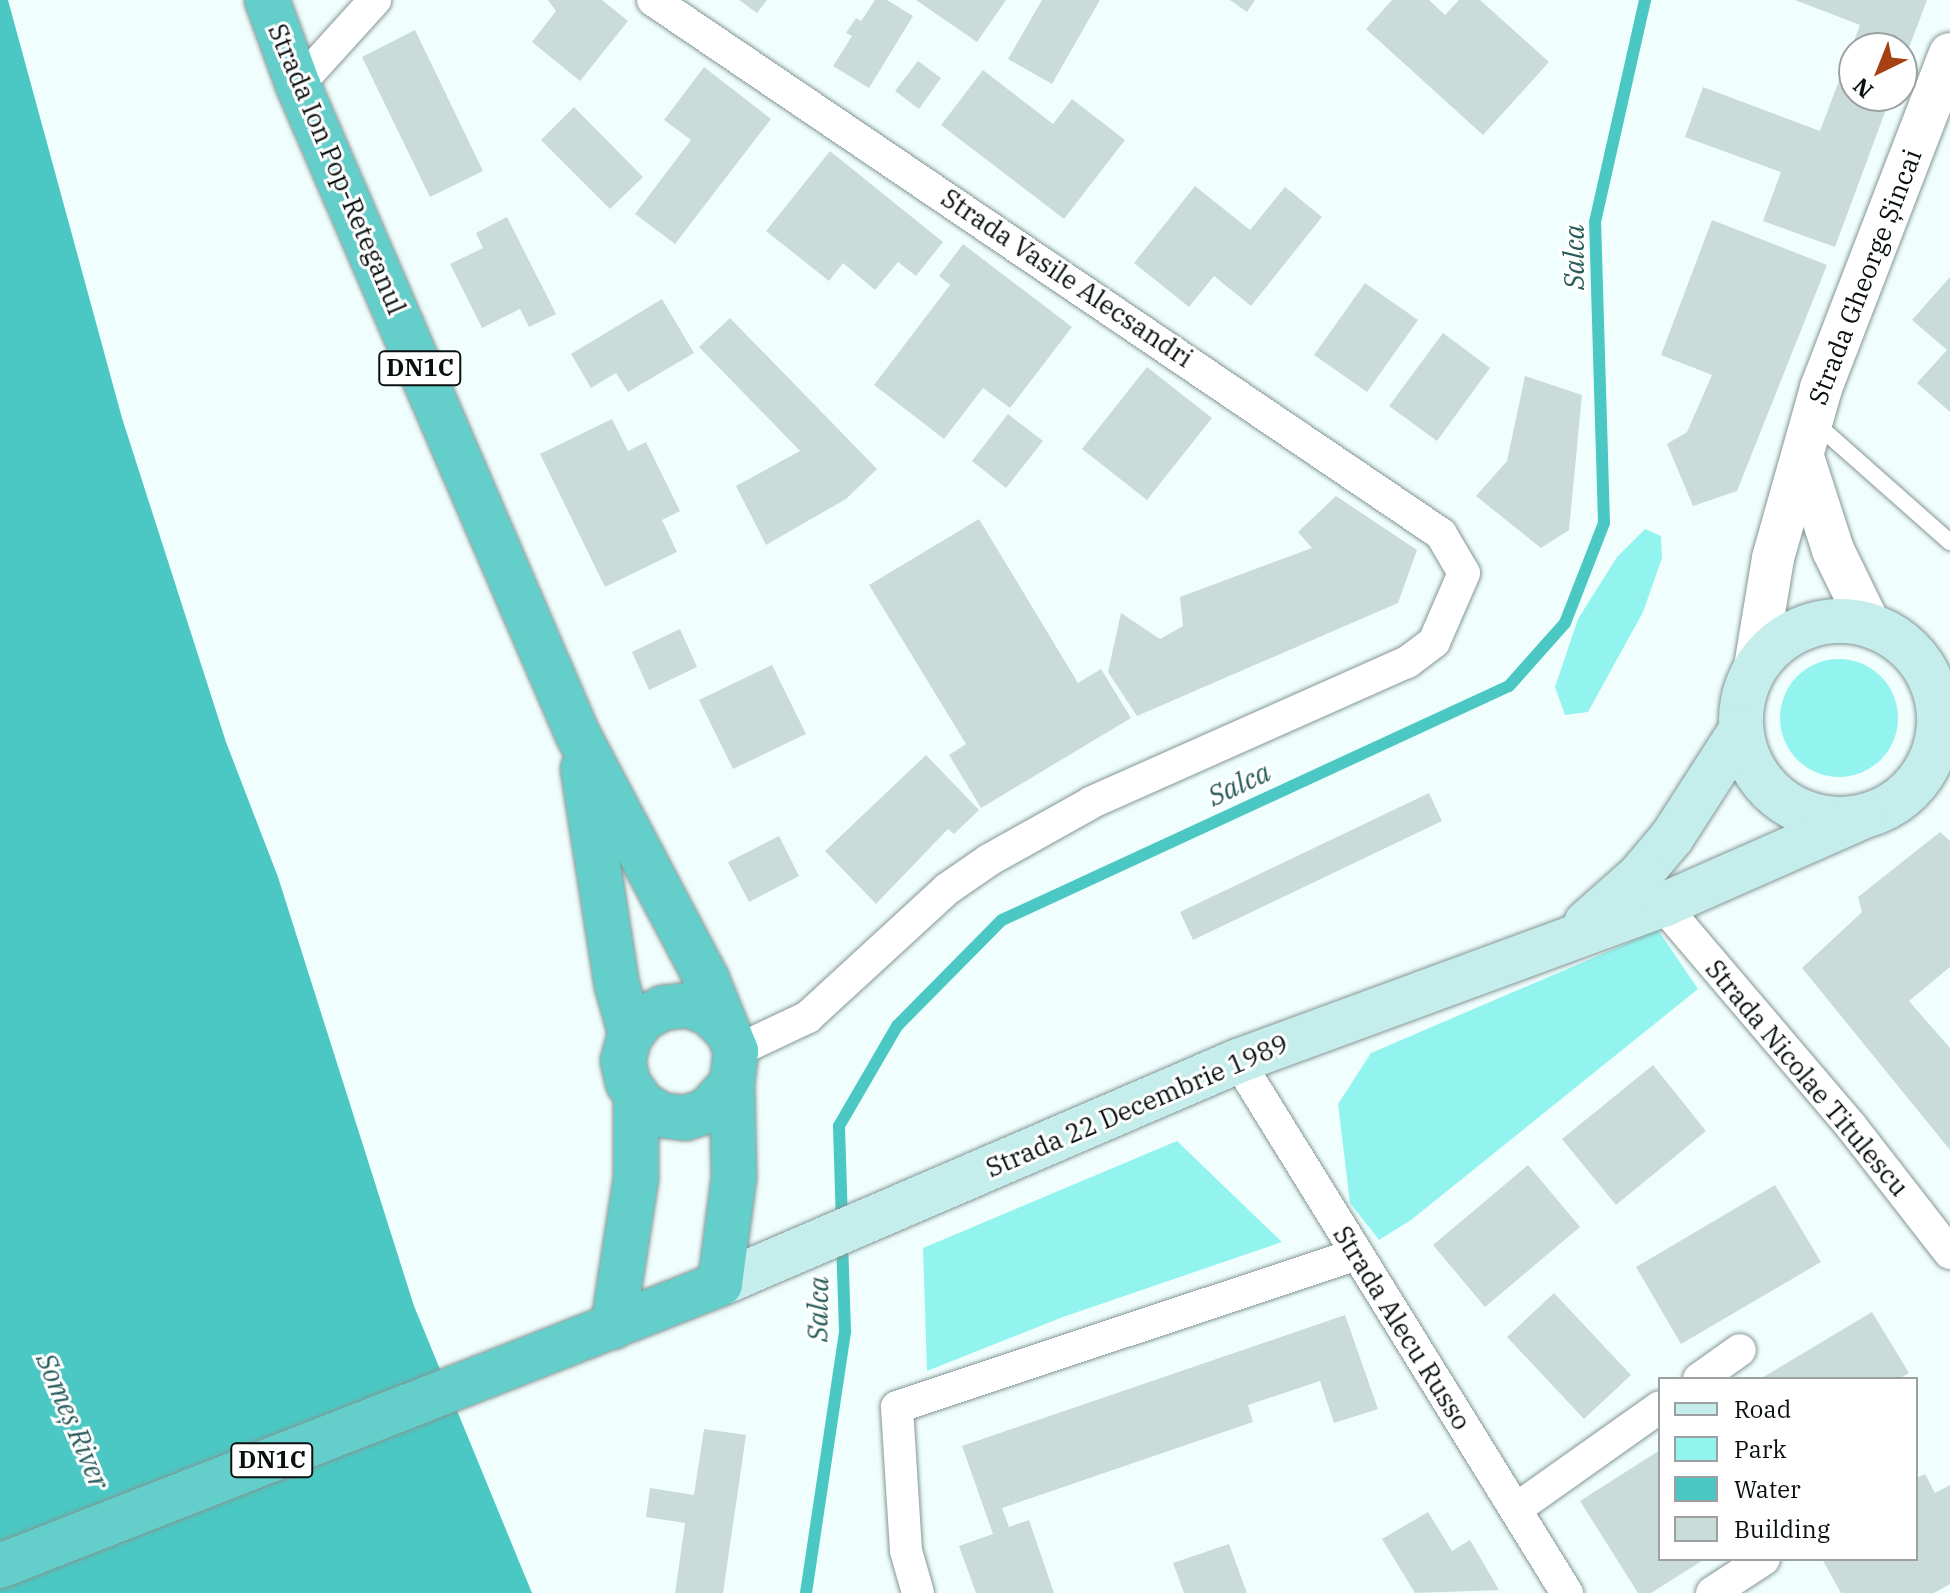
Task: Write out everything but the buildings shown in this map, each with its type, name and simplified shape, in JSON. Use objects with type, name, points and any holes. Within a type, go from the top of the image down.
[{"type":"highway","name":"Strada Ion Pop-Reteganul","points":[[267,0],[298,85],[578,735],[707,980],[731,1054],[734,1177],[720,1284]]},
{"type":"highway","name":"Strada Ion Pop-Reteganul","points":[[578,735],[617,985],[631,1035]]},
{"type":"highway","points":[[631,1035],[643,1019],[663,1008],[687,1005],[709,1013],[731,1054],[707,1111],[685,1118],[661,1115],[636,1094]]},
{"type":"highway","name":"DN1C","points":[[613,1327],[636,1178],[636,1094],[623,1061],[631,1035]]},
{"type":"highway","name":"DN1C","points":[[0,1566],[720,1284]]},
{"type":"main road","points":[[1844,621],[1870,626],[1906,647],[1940,681],[1939,724],[1927,768],[1932,780],[1865,816],[1841,820],[1794,808],[1757,776],[1741,730],[1741,708],[1755,667],[1772,647],[1806,628],[1844,621]]},
{"type":"main road","name":"Strada 22 Decembrie 1989","points":[[1559,944],[1648,866],[1714,778],[1741,730]]},
{"type":"main road","name":"Strada 22 Decembrie 1989","points":[[720,1284],[1238,1061],[1663,905],[1865,816]]},
{"type":"street","points":[[298,85],[375,0]]},
{"type":"street","name":"Strada Vasile Alecsandri","points":[[653,0],[1441,534],[1464,573],[1434,642],[1407,662],[1091,803],[989,860],[947,889],[808,1017],[731,1054]]},
{"type":"street","name":"Strada Gheorge Șincai","points":[[1755,667],[1773,558],[1807,438],[1950,54]]},
{"type":"street","points":[[1807,438],[1833,550],[1870,626]]},
{"type":"street","name":"Strada Nicolae Titulescu","points":[[1663,905],[1851,1126],[1950,1253]]},
{"type":"street","name":"Strada Alecu Russo","points":[[1238,1061],[1355,1255],[1567,1593]]},
{"type":"street","points":[[918,1593],[906,1551],[897,1407],[1355,1255]]},
{"type":"street","points":[[1702,1377],[1740,1350]]},
{"type":"street","points":[[1516,1509],[1658,1408]]},
{"type":"street","points":[[1712,1593],[1761,1561]]},
{"type":"lane","points":[[1807,438],[1950,542]]},
{"type":"green space","points":[[1645,529],[1661,536],[1662,558],[1643,612],[1588,712],[1565,715],[1555,687],[1578,619],[1617,557]]},
{"type":"green space","points":[[1839,659],[1862,663],[1881,676],[1894,695],[1898,718],[1894,741],[1881,760],[1862,773],[1839,777],[1816,773],[1797,760],[1784,741],[1780,718],[1784,695],[1797,676],[1816,663]]},
{"type":"green space","points":[[1658,930],[1698,989],[1411,1220],[1379,1240],[1350,1203],[1338,1104],[1371,1053]]},
{"type":"green space","points":[[1177,1141],[1282,1242],[1063,1317],[927,1371],[923,1248]]},
{"type":"water","name":"Someș River","points":[[0,0],[8,0],[122,418],[226,742],[278,877],[414,1306],[532,1593],[0,1593]]},
{"type":"waterway","name":"Salca","points":[[842,1223],[839,1126],[897,1026],[1002,920],[1509,686],[1565,623],[1604,523],[1595,222],[1645,0]]},
{"type":"waterway","name":"Salca","points":[[806,1593],[845,1331],[842,1242]]}]
